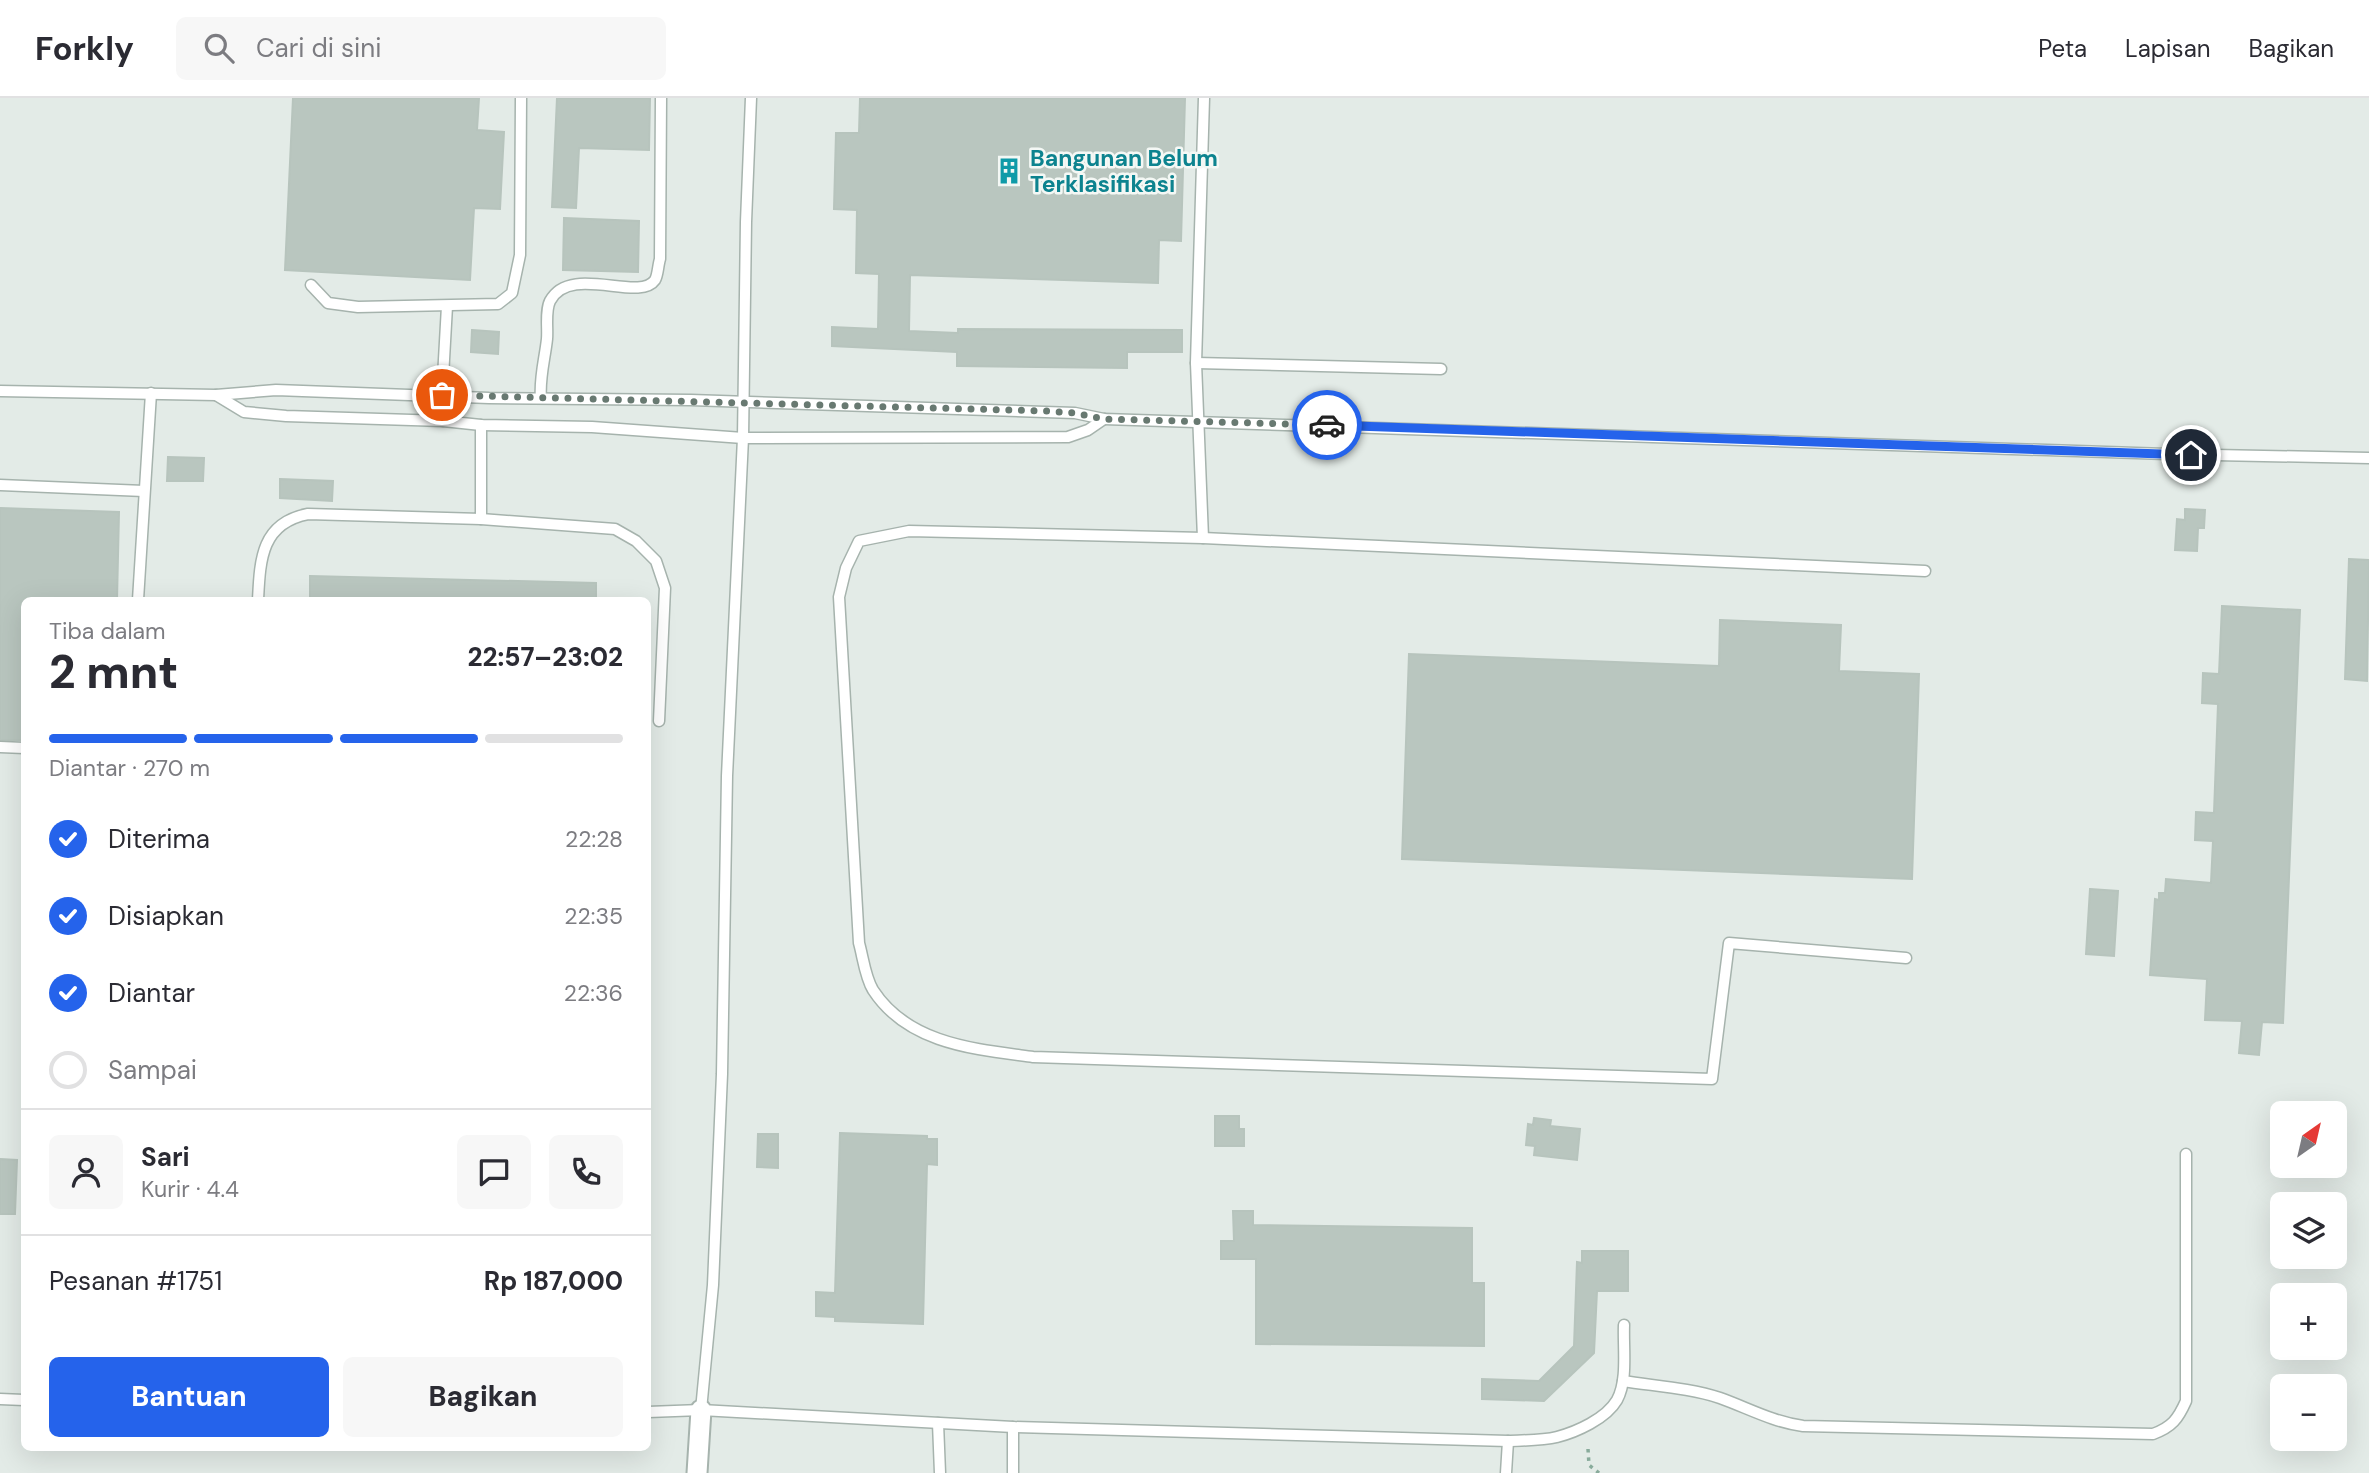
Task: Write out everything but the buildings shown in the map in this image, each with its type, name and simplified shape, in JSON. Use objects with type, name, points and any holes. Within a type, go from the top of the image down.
[{"type":"street","points":[[697,1473],[701,1410]]},
{"type":"lane","points":[[311,285],[328,303],[358,307],[498,304],[512,293],[520,255],[521,98]]},
{"type":"lane","points":[[541,398],[548,303],[559,289],[572,283],[620,287],[649,285],[656,279],[660,259],[661,98]]},
{"type":"lane","points":[[701,1410],[713,1285],[722,1074],[727,776],[743,438],[751,98]]},
{"type":"lane","points":[[1203,538],[1196,363],[1204,98]]},
{"type":"lane","points":[[443,421],[447,306]]},
{"type":"lane","points":[[1196,363],[1441,369]]},
{"type":"lane","points":[[0,391],[216,395],[276,390],[744,402],[1045,411],[1104,419],[2166,454],[2369,458]]},
{"type":"lane","points":[[138,597],[151,393]]},
{"type":"lane","points":[[216,395],[244,412],[481,425],[592,427],[743,438],[1068,437],[1088,430],[1104,419]]},
{"type":"lane","points":[[481,425],[481,519]]},
{"type":"lane","points":[[0,485],[144,491]]},
{"type":"lane","points":[[258,597],[260,561],[275,529],[292,517],[308,514],[481,519],[615,529],[636,541],[656,561],[665,588],[659,721]]},
{"type":"lane","points":[[1906,958],[1729,943],[1713,1079],[1033,1057],[974,1049],[947,1042],[901,1022],[872,988],[859,943],[839,597],[846,568],[859,541],[909,531],[1203,538],[1925,570]]},
{"type":"lane","points":[[0,747],[21,748]]},
{"type":"lane","points":[[1623,1381],[1719,1398],[1759,1415],[1786,1424],[1803,1426],[2153,1434],[2168,1429],[2178,1419],[2186,1401],[2186,1154]]},
{"type":"lane","points":[[651,1412],[701,1410],[1013,1427],[1508,1441],[1556,1437],[1583,1427],[1602,1415],[1616,1401],[1623,1381],[1624,1325]]},
{"type":"lane","points":[[0,1399],[21,1400]]},
{"type":"lane","points":[[938,1423],[940,1473]]},
{"type":"lane","points":[[1013,1427],[1013,1473]]},
{"type":"lane","points":[[1506,1473],[1508,1441]]},
{"type":"path","points":[[1588,1449],[1589,1465],[1599,1473]]},
{"type":"way so far","points":[[442,395],[1045,411],[1104,419],[1327,425]]},
{"type":"place","name":"Bangunan Belum Terklasifikasi","points":[[1009,171]]},
{"type":"route","points":[[1327,425],[2191,455]]}]
